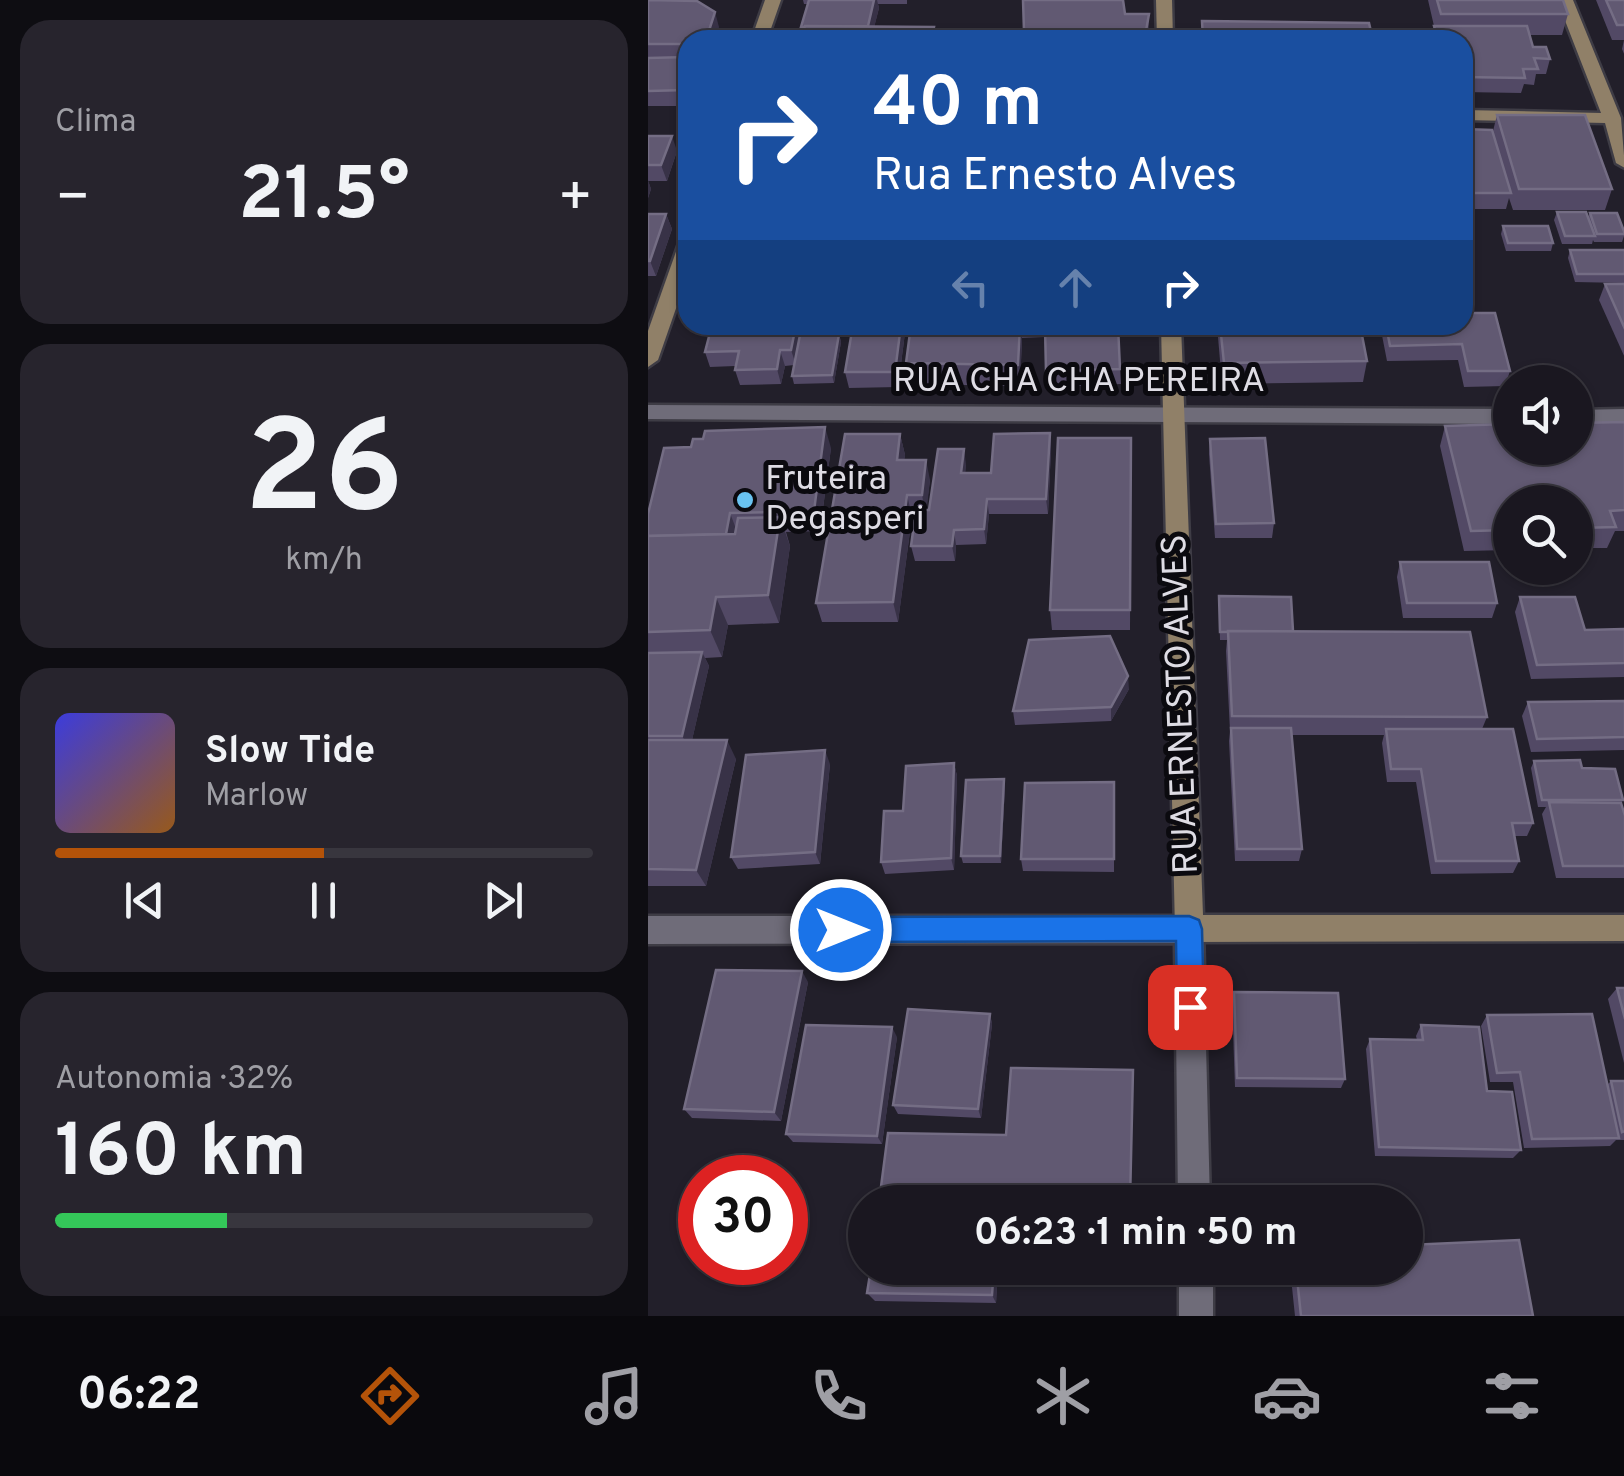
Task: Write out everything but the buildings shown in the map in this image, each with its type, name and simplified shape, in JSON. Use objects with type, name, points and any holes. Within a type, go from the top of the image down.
[{"type":"street","points":[[764,30],[774,0]]},
{"type":"street","points":[[1164,0],[1165,30]]},
{"type":"street","points":[[1565,0],[1618,117],[1624,162]]},
{"type":"street","points":[[1473,115],[1618,117]]},
{"type":"street","points":[[648,360],[678,274]]},
{"type":"street","name":"RUA ERNESTO ALVES","points":[[1171,335],[1194,1185]]},
{"type":"street","name":"RUA CHA CHA PEREIRA","points":[[648,412],[1493,416]]},
{"type":"street","points":[[1593,417],[1624,417]]},
{"type":"street","points":[[648,930],[1624,928]]},
{"type":"street","points":[[1196,1285],[1196,1316]]},
{"type":"place","name":"Fruteira Degasperi","points":[[745,500]]},
{"type":"route","points":[[841,930],[1189,929],[1190,1007]]}]
